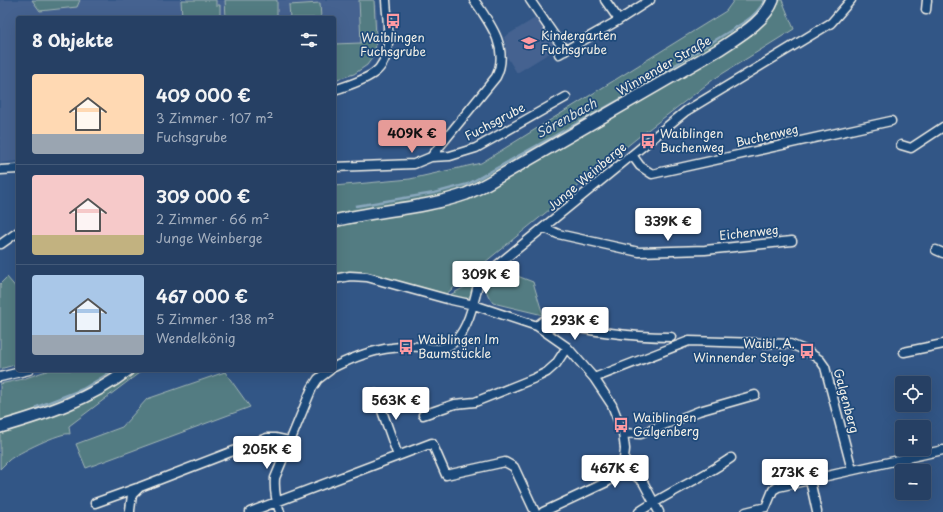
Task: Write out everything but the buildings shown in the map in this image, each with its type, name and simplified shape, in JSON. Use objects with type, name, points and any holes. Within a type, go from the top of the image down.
[{"type":"street","points":[[336,89],[374,73],[382,64],[386,54],[388,38],[386,0]]},
{"type":"street","name":"Fuchsgrube","points":[[431,157],[496,77],[500,69],[501,53],[499,43],[474,0]]},
{"type":"street","points":[[530,0],[562,52],[619,20],[650,0]]},
{"type":"street","points":[[605,0],[619,20]]},
{"type":"street","name":"Winnender Straße","points":[[336,221],[354,216],[402,209],[467,194],[718,50],[753,27],[772,5],[773,0]]},
{"type":"street","name":"Junge Weinberge","points":[[336,366],[380,350],[406,347],[438,349],[446,347],[454,342],[466,325],[474,305],[479,280],[545,228],[686,111],[832,22],[851,0]]},
{"type":"street","points":[[926,10],[927,0]]},
{"type":"street","name":"Fuchsgrube","points":[[336,167],[414,164],[431,157],[450,156],[476,148],[566,97]]},
{"type":"street","name":"Buchenweg","points":[[632,155],[640,166],[652,174],[891,121]]},
{"type":"street","points":[[901,145],[911,148],[943,127]]},
{"type":"street","points":[[0,170],[16,169]]},
{"type":"street","name":"Eichenweg","points":[[545,228],[558,234],[639,252],[705,250],[792,241]]},
{"type":"street","points":[[1,244],[16,233]]},
{"type":"street","points":[[336,279],[350,276],[367,278],[474,305],[537,326],[567,347],[594,378],[612,405],[623,433],[625,449],[624,459],[621,467],[607,482],[543,512]]},
{"type":"street","points":[[537,326],[543,321],[588,331],[618,335],[670,337]]},
{"type":"street","points":[[654,337],[659,341],[663,352]]},
{"type":"street","name":"Galgenberg","points":[[594,378],[689,341],[790,344],[807,351],[820,360],[825,367],[852,470]]},
{"type":"street","points":[[904,352],[943,344]]},
{"type":"street","points":[[423,415],[455,404],[475,402],[541,375],[556,364],[567,347]]},
{"type":"street","points":[[0,377],[21,372]]},
{"type":"street","points":[[0,427],[34,417],[69,404],[115,380],[125,372]]},
{"type":"street","points":[[280,512],[276,502],[274,489],[275,478],[312,388],[318,379],[327,372]]},
{"type":"street","points":[[376,394],[398,456]]},
{"type":"street","points":[[623,433],[641,434],[699,410],[755,395]]},
{"type":"street","points":[[95,503],[267,438],[289,441]]},
{"type":"street","points":[[250,512],[432,443],[446,475],[505,462],[514,467],[535,512]]},
{"type":"street","points":[[746,512],[766,507],[773,490],[778,487],[943,450]]},
{"type":"street","points":[[639,512],[653,502],[715,469],[732,458]]},
{"type":"street","points":[[621,467],[632,473],[643,482],[659,512]]},
{"type":"street","points":[[810,480],[817,512]]},
{"type":"street","points":[[130,512],[132,495],[140,487]]},
{"type":"shaded area","points":[[0,0],[376,0],[378,38],[376,54],[368,66],[354,75],[336,81],[336,16],[16,16],[16,161],[0,163]]},
{"type":"shaded area","name":"Kindergarten Fuchsgrube","points":[[537,17],[556,49],[517,73],[507,57],[504,37]]},
{"type":"green space","points":[[32,0],[80,0],[77,7],[40,11]]},
{"type":"green space","points":[[181,0],[216,0],[216,5],[220,5],[220,16],[182,16]]},
{"type":"green space","points":[[225,0],[277,0],[277,16],[226,16]]},
{"type":"green space","points":[[359,0],[374,0],[376,37],[375,54],[367,65],[354,74],[336,79],[336,44],[361,43]]},
{"type":"green space","points":[[734,0],[782,0],[794,29],[714,79],[636,139],[446,294],[367,274],[336,274],[336,186],[410,179],[481,163],[726,11]]},
{"type":"green space","points":[[320,3],[321,16],[290,16],[289,5]]},
{"type":"green space","points":[[499,269],[533,282],[543,315],[493,303],[487,292],[486,280]]},
{"type":"green space","points":[[7,277],[16,288],[16,365],[0,369],[0,284]]},
{"type":"green space","points":[[472,283],[475,283],[471,294],[467,298],[460,298],[450,295]]},
{"type":"green space","points":[[43,372],[140,372],[69,426],[70,434],[49,439],[29,448],[13,457],[0,469],[0,384],[23,379]]},
{"type":"green space","points":[[225,372],[250,407],[86,468],[76,444],[122,427],[147,399]]},
{"type":"waterway","name":"Sörenbach","points":[[356,206],[434,193],[468,184],[619,100],[746,21],[757,12],[765,0]]},
{"type":"waterway","name":"Sörenbach","points":[[37,407],[83,389],[111,372]]},
{"type":"place","name":"Waiblingen Fuchsgrube","points":[[393,21]]},
{"type":"place","name":"Kindergarten Fuchsgrube","points":[[529,43]]},
{"type":"place","name":"Waiblingen Buchenweg","points":[[648,141]]},
{"type":"place","name":"Waiblingen Im Baumstückle","points":[[406,347]]},
{"type":"place","name":"Waibl. A. Winnender Steige","points":[[807,351]]},
{"type":"place","name":"Waiblingen Galgenberg","points":[[621,425]]}]
